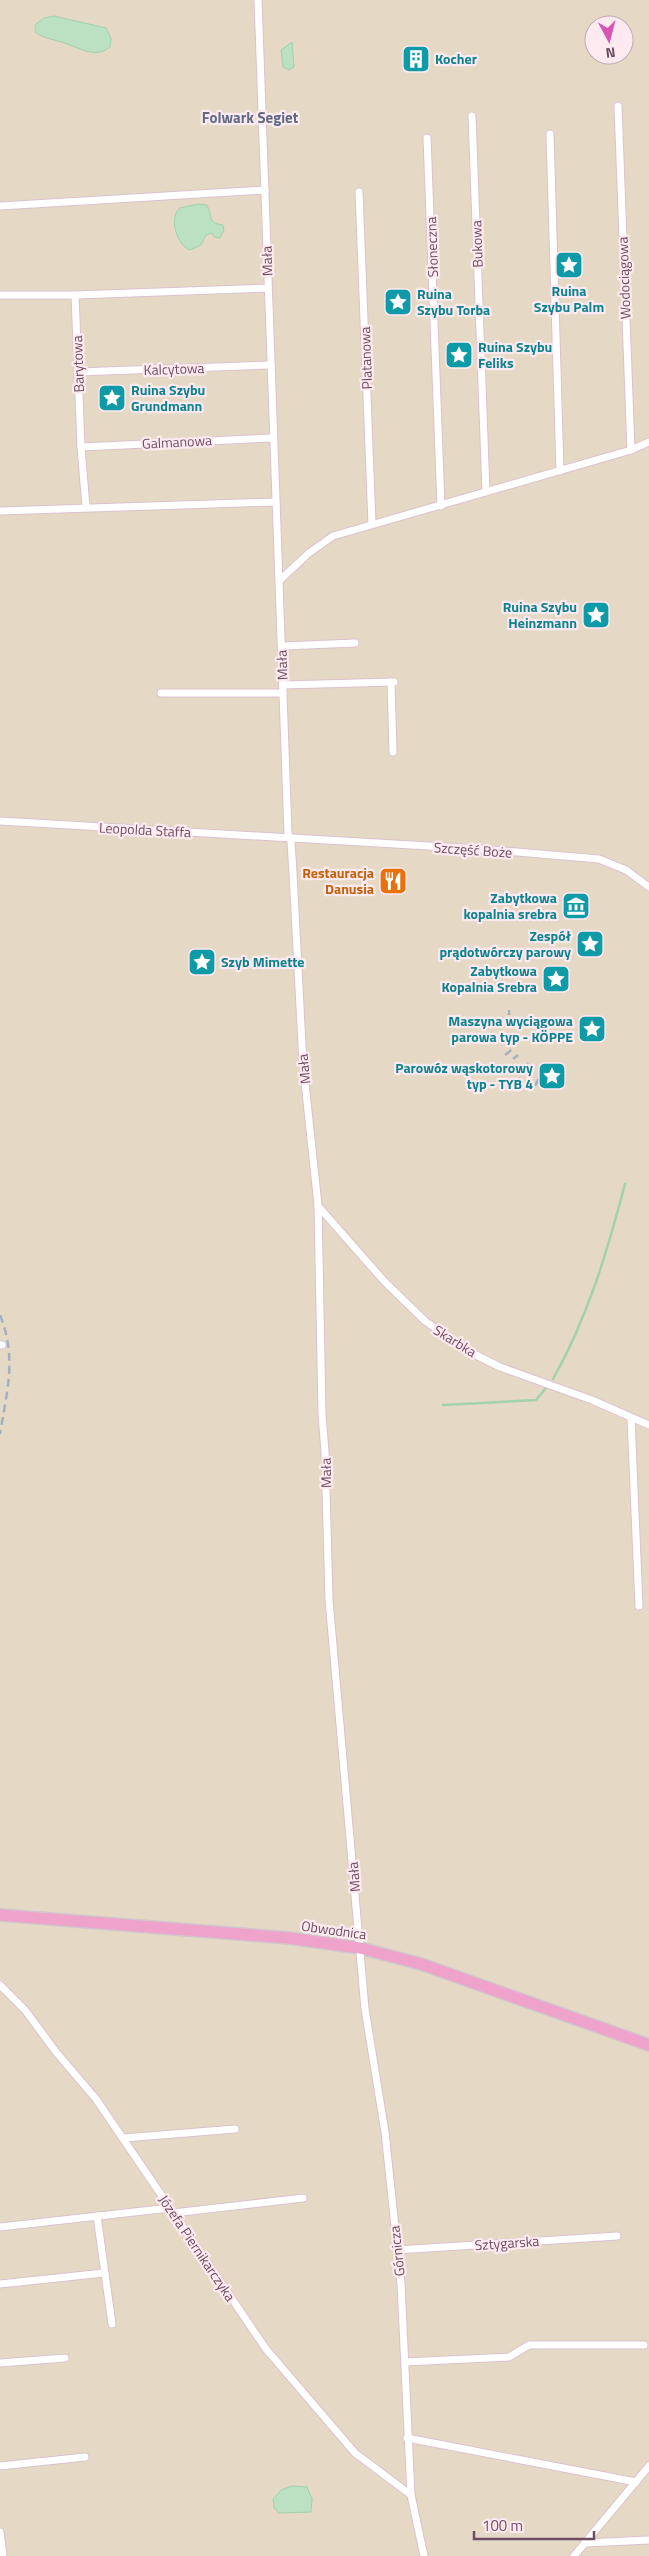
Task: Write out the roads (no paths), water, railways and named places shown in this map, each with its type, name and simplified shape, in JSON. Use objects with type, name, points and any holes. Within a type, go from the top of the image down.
[{"type":"highway","name":"Obwodnica","points":[[0,1916],[289,1938],[360,1948],[420,1964],[649,2045]]},
{"type":"street","name":"Mała","points":[[258,0],[274,502],[280,580],[288,833],[290,838],[297,927],[303,1064],[318,1205],[322,1414],[326,1458],[329,1600],[360,1948]]},
{"type":"street","name":"Wodociągowa","points":[[618,106],[631,450]]},
{"type":"street","name":"Bukowa","points":[[472,116],[486,492]]},
{"type":"street","points":[[550,134],[560,471]]},
{"type":"street","name":"Słoneczna","points":[[427,138],[441,506]]},
{"type":"street","points":[[0,206],[265,190]]},
{"type":"street","name":"Platanowa","points":[[359,192],[372,524]]},
{"type":"street","points":[[0,295],[75,295],[268,288]]},
{"type":"street","name":"Barytowa","points":[[75,295],[81,447],[86,507]]},
{"type":"street","name":"Kalcytowa","points":[[78,372],[270,365]]},
{"type":"street","name":"Galmanowa","points":[[81,447],[272,438]]},
{"type":"street","points":[[280,580],[319,544],[333,536],[631,450],[649,442]]},
{"type":"street","points":[[0,511],[274,502]]},
{"type":"street","points":[[282,646],[355,643]]},
{"type":"street","points":[[161,693],[283,689],[392,682],[393,752]]},
{"type":"street","name":"Leopolda Staffa","points":[[0,821],[290,838]]},
{"type":"street","name":"Szczęść Boże","points":[[290,838],[599,858],[626,870],[649,887]]},
{"type":"street","name":"Skarbka","points":[[318,1205],[384,1281],[424,1321],[466,1350],[500,1367],[592,1400],[649,1425]]},
{"type":"street","points":[[631,1418],[639,1606]]},
{"type":"street","name":"Górnicza","points":[[360,1948],[365,2009],[385,2132],[397,2250],[406,2362],[407,2438],[411,2495],[424,2556]]},
{"type":"street","name":"Józefa Piernikarczyka","points":[[0,1985],[25,2010],[56,2052],[96,2098],[266,2349],[355,2452],[411,2495]]},
{"type":"street","points":[[124,2138],[235,2129]]},
{"type":"street","points":[[0,2227],[97,2216],[302,2198]]},
{"type":"street","points":[[97,2216],[112,2324]]},
{"type":"street","name":"Sztygarska","points":[[397,2250],[617,2236]]},
{"type":"street","points":[[0,2284],[104,2273]]},
{"type":"street","points":[[406,2362],[509,2356],[529,2345],[644,2344]]},
{"type":"street","points":[[0,2363],[65,2358]]},
{"type":"street","points":[[407,2438],[636,2482]]},
{"type":"street","points":[[0,2466],[85,2457]]},
{"type":"street","points":[[574,2556],[649,2466]]},
{"type":"street","points":[[0,2532],[3,2556]]},
{"type":"street","points":[[585,2543],[649,2540]]},
{"type":"waterway","points":[[553,1379],[576,1332],[595,1284],[625,1184]]},
{"type":"waterway","points":[[443,1405],[536,1400],[547,1387]]},
{"type":"railway","points":[[509,1010],[509,1015]]},
{"type":"railway","points":[[505,1055],[514,1048]]},
{"type":"railway","points":[[513,1059],[518,1055]]},
{"type":"railway","points":[[520,1075],[528,1063]]},
{"type":"railway","points":[[535,1086],[543,1070]]},
{"type":"railway","points":[[550,1081],[553,1072]]},
{"type":"railway","points":[[0,1315],[5,1330],[9,1360],[8,1389],[0,1434]]},
{"type":"place","name":"Kocher","points":[[416,59]]},
{"type":"place","name":"Ruina Szybu Palm","points":[[569,265]]},
{"type":"place","name":"Ruina Szybu Torba","points":[[398,302]]},
{"type":"place","name":"Ruina Szybu Feliks","points":[[459,355]]},
{"type":"place","name":"Ruina Szybu Grundmann","points":[[112,398]]},
{"type":"place","name":"Ruina Szybu Heinzmann","points":[[596,615]]},
{"type":"place","name":"Restauracja Danusia","points":[[393,881]]},
{"type":"place","name":"Zabytkowa kopalnia srebra","points":[[576,906]]},
{"type":"place","name":"Zespół prądotwórczy parowy","points":[[590,944]]},
{"type":"place","name":"Szyb Mimette","points":[[202,962]]},
{"type":"place","name":"Zabytkowa Kopalnia Srebra","points":[[556,979]]},
{"type":"place","name":"Maszyna wyciągowa parowa typ - KÖPPE","points":[[592,1029]]},
{"type":"place","name":"Parowóz wąskotorowy typ - TYB 4","points":[[552,1076]]},
{"type":"district","name":"Folwark Segiet","points":[[250,118]]}]
